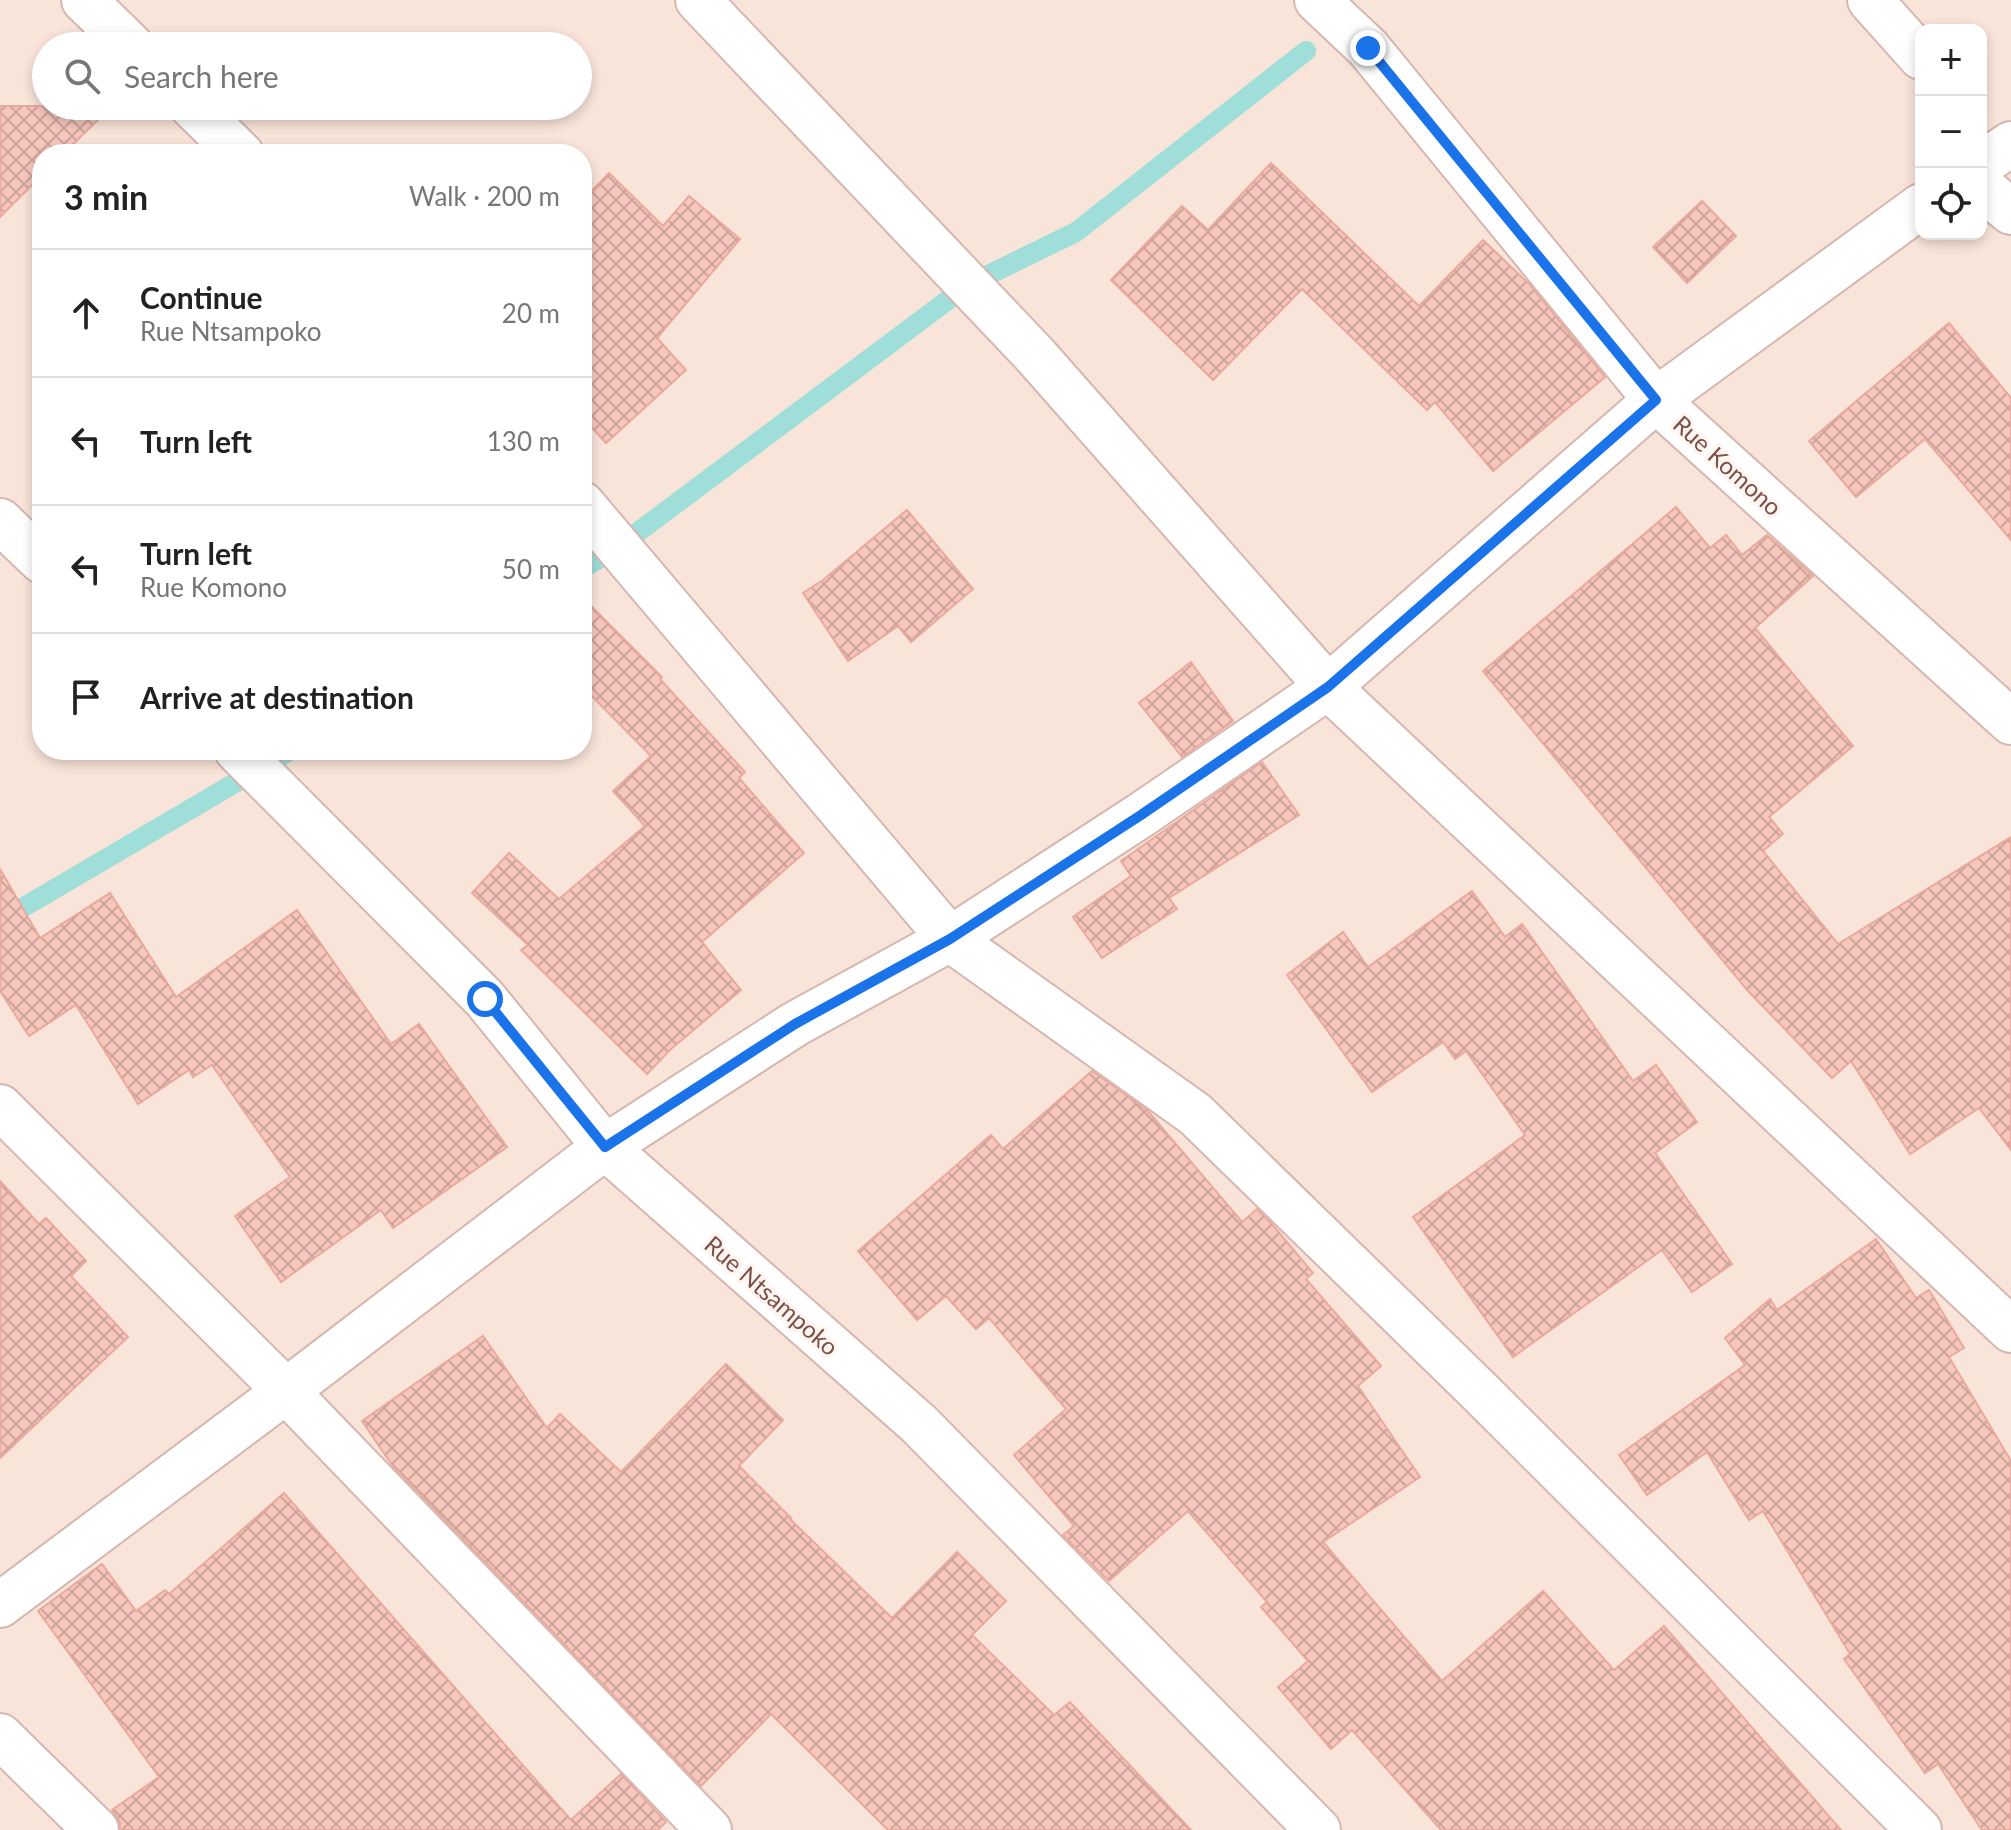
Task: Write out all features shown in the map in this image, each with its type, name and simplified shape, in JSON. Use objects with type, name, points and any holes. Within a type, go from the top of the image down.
[{"type":"street","points":[[84,0],[117,32]]},
{"type":"street","points":[[698,0],[1035,355],[1328,687],[2011,1330]]},
{"type":"street","name":"Rue Komono","points":[[1317,0],[1368,48],[1656,400],[2011,722]]},
{"type":"street","points":[[1870,0],[1915,50]]},
{"type":"street","points":[[206,120],[231,144]]},
{"type":"street","points":[[1987,160],[2011,144]]},
{"type":"street","points":[[1987,191],[2011,212]]},
{"type":"street","points":[[0,1605],[605,1147],[795,1024],[950,939],[1141,815],[1328,687],[1656,400],[1915,210]]},
{"type":"street","points":[[592,516],[950,939],[1195,1114],[1478,1390],[1919,1830]]},
{"type":"street","points":[[0,521],[32,551]]},
{"type":"street","name":"Rue Ntsampoko","points":[[247,760],[485,999],[605,1147],[919,1424],[1318,1830]]},
{"type":"street","points":[[0,1107],[286,1391],[709,1830]]},
{"type":"street","points":[[0,1736],[96,1830]]},
{"type":"shaded area","points":[[0,0],[2011,0],[2011,1830],[0,1830]]},
{"type":"building","points":[[0,106],[32,106],[32,120],[98,120],[73,144],[32,144],[32,185],[0,217]]},
{"type":"building","points":[[1271,163],[1419,306],[1483,240],[1530,285],[1605,377],[1493,471],[1435,402],[1427,410],[1302,289],[1213,380],[1111,280],[1182,206],[1208,230]]},
{"type":"building","points":[[609,173],[663,226],[689,196],[740,239],[657,338],[686,370],[606,443],[592,428],[592,191]]},
{"type":"building","points":[[1702,201],[1736,236],[1687,283],[1653,247]]},
{"type":"building","points":[[1949,323],[2011,398],[2011,540],[1925,439],[1856,497],[1809,441]]},
{"type":"building","points":[[1676,507],[1710,548],[1726,535],[1742,555],[1767,535],[1813,576],[1755,628],[1853,746],[1769,817],[1783,834],[1763,851],[1838,944],[2011,837],[2011,1150],[1979,1108],[1910,1154],[1851,1061],[1832,1078],[1748,991],[1483,671]]},
{"type":"building","points":[[907,510],[973,589],[911,642],[898,626],[848,661],[803,593]]},
{"type":"building","points":[[592,607],[662,677],[660,679],[745,772],[739,778],[804,853],[702,942],[741,990],[671,1049],[647,1074],[521,950],[528,945],[472,893],[509,853],[559,899],[645,826],[613,791],[651,756],[592,696]]},
{"type":"building","points":[[1191,662],[1233,721],[1182,757],[1139,703]]},
{"type":"building","points":[[1262,762],[1299,815],[1169,898],[1177,909],[1102,958],[1073,917],[1131,876],[1121,861]]},
{"type":"building","points":[[0,869],[40,938],[110,893],[176,997],[297,910],[391,1044],[419,1024],[507,1147],[393,1228],[381,1210],[281,1282],[235,1216],[290,1177],[212,1065],[193,1077],[189,1070],[138,1104],[76,1005],[29,1036],[0,991]]},
{"type":"building","points":[[1472,891],[1505,937],[1522,924],[1633,1081],[1656,1065],[1697,1122],[1655,1153],[1732,1264],[1692,1292],[1662,1250],[1513,1357],[1413,1217],[1525,1135],[1466,1051],[1455,1059],[1443,1042],[1372,1092],[1287,975],[1343,932],[1368,967]]},
{"type":"building","points":[[1092,1071],[1147,1110],[1242,1222],[1257,1209],[1271,1223],[1313,1273],[1306,1279],[1381,1366],[1358,1386],[1420,1477],[1323,1542],[1442,1681],[1543,1591],[1614,1670],[1664,1626],[1841,1830],[1441,1830],[1352,1730],[1331,1749],[1278,1687],[1308,1661],[1261,1607],[1267,1602],[1188,1511],[1109,1581],[1063,1535],[1074,1526],[1014,1455],[1066,1409],[989,1318],[976,1329],[946,1296],[917,1320],[858,1251],[991,1135],[1003,1149]]},
{"type":"building","points":[[0,1181],[39,1224],[46,1218],[86,1261],[71,1276],[128,1337],[0,1458]]},
{"type":"building","points":[[1876,1239],[1916,1298],[1929,1290],[1964,1348],[1949,1357],[2011,1461],[2011,1830],[1982,1830],[1938,1764],[1925,1773],[1844,1659],[1850,1654],[1763,1511],[1749,1520],[1707,1452],[1647,1495],[1619,1455],[1745,1365],[1725,1338],[1770,1299],[1777,1310]]},
{"type":"building","points":[[483,1336],[547,1428],[560,1414],[621,1472],[726,1364],[783,1420],[739,1466],[790,1519],[892,1618],[957,1552],[1006,1601],[972,1635],[1054,1715],[1070,1702],[1191,1830],[888,1830],[771,1714],[701,1786],[392,1465],[362,1421]]},
{"type":"building","points":[[284,1493],[571,1820],[621,1774],[666,1822],[658,1830],[120,1830],[120,1823],[112,1810],[159,1777],[38,1611],[102,1564],[136,1611],[165,1590],[169,1594]]},
{"type":"waterway","points":[[592,563],[618,547],[968,285],[1076,232],[1306,51]]},
{"type":"waterway","points":[[0,921],[274,760]]},
{"type":"route","points":[[485,999],[605,1147],[795,1024],[950,939],[1141,815],[1328,687],[1656,400],[1368,48]]}]
